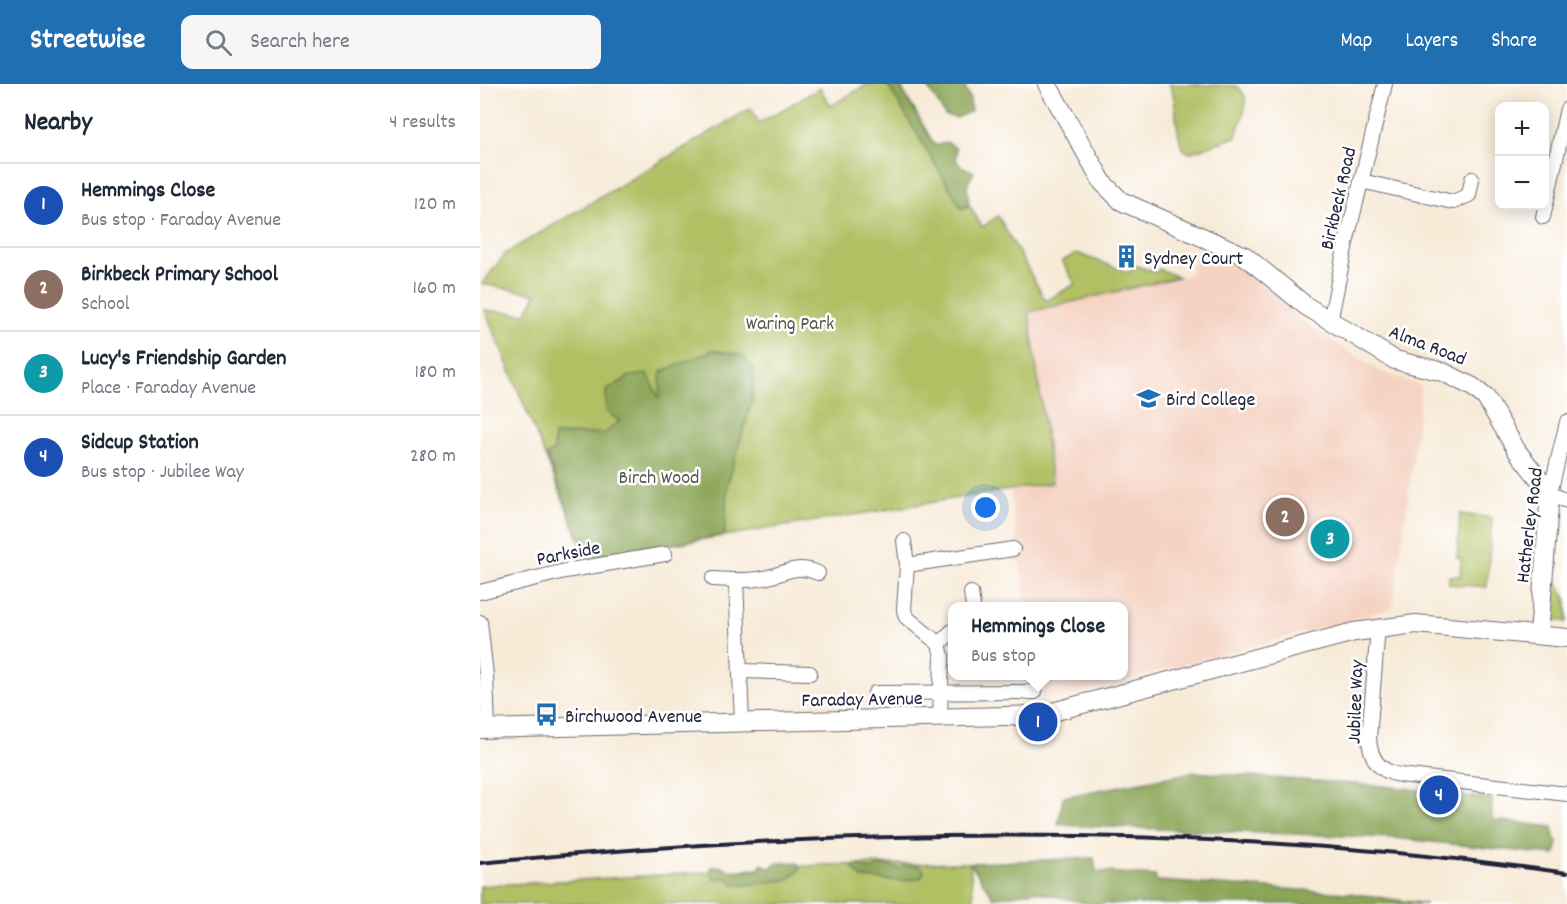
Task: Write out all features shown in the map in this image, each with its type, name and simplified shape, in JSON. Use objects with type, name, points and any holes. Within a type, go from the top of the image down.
[{"type":"street","name":"Alma Road","points":[[1047,84],[1103,183],[1121,201],[1245,256],[1285,291],[1330,322],[1395,360],[1443,372],[1473,387],[1486,398],[1517,451],[1550,492],[1567,501]]},
{"type":"street","name":"Birkbeck Road","points":[[1330,322],[1384,84]]},
{"type":"street","points":[[1544,216],[1563,146],[1567,110]]},
{"type":"street","points":[[1361,181],[1453,202],[1469,195],[1472,179]]},
{"type":"street","name":"Hatherley Road","points":[[1539,635],[1550,492],[1567,422]]},
{"type":"street","points":[[904,541],[907,565],[904,610],[906,617],[939,644],[942,656],[940,719]]},
{"type":"street","points":[[907,565],[1013,549]]},
{"type":"street","name":"Parkside","points":[[480,592],[565,571],[665,554]]},
{"type":"street","points":[[713,579],[736,581],[767,578],[794,568],[818,573]]},
{"type":"street","points":[[736,581],[742,722]]},
{"type":"street","points":[[480,622],[486,675],[484,729]]},
{"type":"street","name":"Faraday Avenue","points":[[484,729],[940,719],[1054,713],[1378,627],[1416,624],[1567,638]]},
{"type":"street","name":"Jubilee Way","points":[[1378,627],[1369,738],[1373,758],[1381,768],[1390,774],[1410,777],[1567,794]]},
{"type":"street","points":[[939,644],[948,635]]},
{"type":"street","points":[[741,671],[810,672]]},
{"type":"street","points":[[876,693],[1035,692]]},
{"type":"shaded area","points":[[1200,247],[1235,263],[1309,325],[1379,371],[1421,385],[1393,608],[1128,680],[1128,602],[1025,602],[1010,490],[1052,483],[1029,312],[1189,275]]},
{"type":"shaded area","points":[[1038,680],[1127,680],[1042,703]]},
{"type":"green space","name":"Waring Park","points":[[868,84],[899,84],[982,227],[998,216],[1046,301],[1075,284],[1062,261],[1077,253],[1130,273],[1134,265],[1157,273],[1159,269],[1178,277],[1029,312],[1052,483],[587,558],[485,310],[525,314],[537,294],[482,284],[506,253],[751,108],[759,123],[820,88],[831,106]]},
{"type":"green space","points":[[887,84],[899,84],[935,146],[947,142],[956,148],[956,160],[961,166],[974,172],[967,185],[969,205],[962,209]]},
{"type":"green space","points":[[926,84],[963,84],[970,98],[971,111],[957,118],[945,115]]},
{"type":"green space","points":[[1169,84],[1237,86],[1246,104],[1236,137],[1189,153],[1183,149],[1178,132],[1174,98]]},
{"type":"green space","name":"Birch Wood","points":[[713,350],[742,355],[754,370],[752,401],[727,486],[725,535],[587,558],[547,456],[554,450],[554,435],[605,433],[619,421],[606,411],[606,391],[630,376],[648,374],[659,399],[661,372]]},
{"type":"green space","points":[[1460,514],[1492,518],[1487,587],[1449,584],[1449,576],[1460,576],[1461,559],[1457,558]]},
{"type":"green space","points":[[1554,577],[1567,600],[1567,622],[1549,619]]},
{"type":"green space","points":[[1194,772],[1394,787],[1492,799],[1492,820],[1553,827],[1554,838],[1558,842],[1555,855],[1394,838],[1058,825],[1063,797]]},
{"type":"green space","points":[[1094,858],[1096,871],[1155,876],[1157,881],[1349,893],[1426,904],[1089,904],[1035,891],[994,898],[970,863]]},
{"type":"green space","points":[[798,863],[800,869],[789,880],[734,885],[728,878],[715,879],[711,874],[711,867],[719,866],[731,871],[758,870],[762,864],[771,869],[774,864]]},
{"type":"green space","points":[[970,863],[974,904],[480,904],[480,886],[821,865]]},
{"type":"green space","points":[[861,866],[871,870],[881,866],[900,869],[904,866],[920,866],[924,870],[922,877],[916,879],[893,880],[862,878],[852,867]]},
{"type":"railway","points":[[480,863],[751,842],[1024,835],[1160,838],[1296,845],[1432,856],[1567,873]]},
{"type":"place","name":"Sydney Court","points":[[1126,257]]},
{"type":"place","name":"Bird College","points":[[1148,398]]},
{"type":"place","name":"Birkbeck Primary School","points":[[1285,517]]},
{"type":"place","name":"Lucy's Friendship Garden","points":[[1330,539]]},
{"type":"place","name":"Birchwood Avenue","points":[[547,715]]},
{"type":"place","name":"Hemmings Close","points":[[1038,722]]},
{"type":"place","name":"Sidcup Station","points":[[1439,795]]}]
